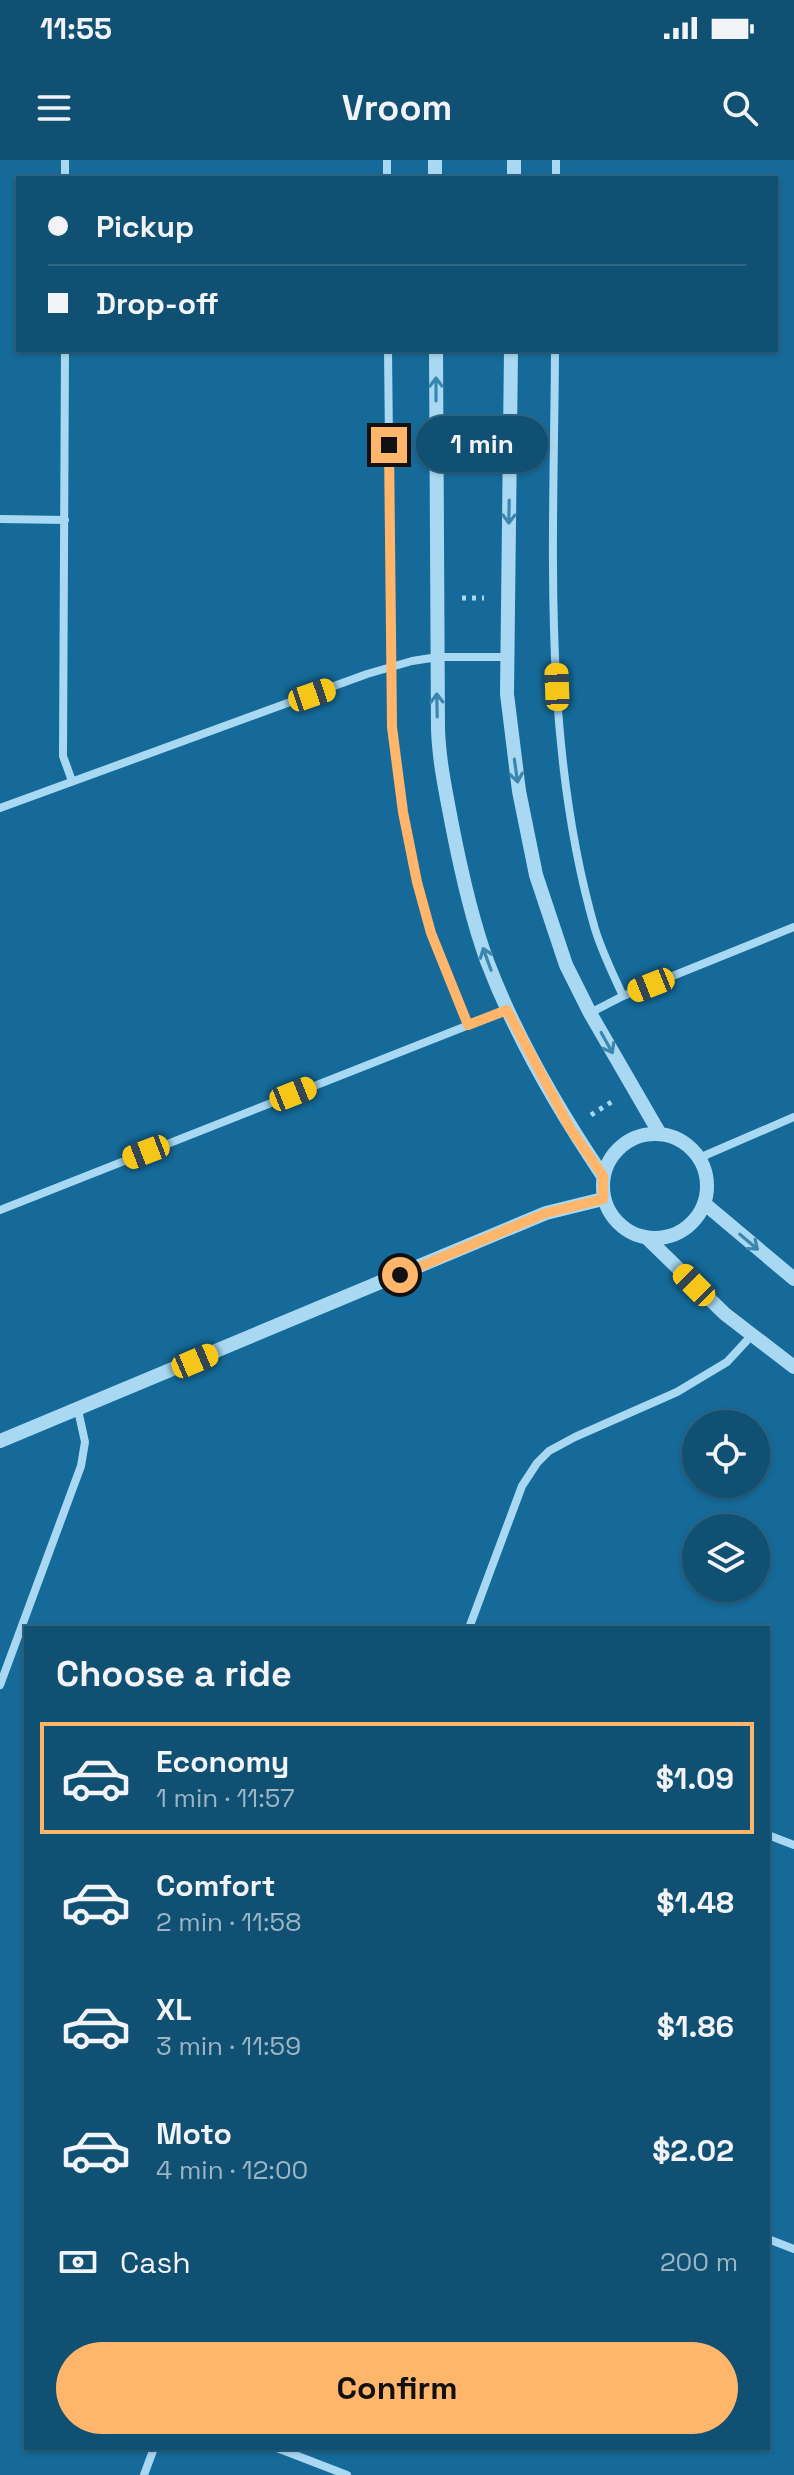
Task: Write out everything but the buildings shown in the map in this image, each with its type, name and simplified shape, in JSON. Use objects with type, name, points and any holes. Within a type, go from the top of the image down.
[{"type":"street","points":[[65,352],[63,756],[72,781]]},
{"type":"street","points":[[388,352],[392,727],[403,812],[417,882],[431,933],[468,1025]]},
{"type":"street","points":[[436,352],[439,755],[455,841],[469,905],[507,1010],[570,1128],[603,1176]]},
{"type":"street","points":[[511,352],[507,694],[511,735],[536,875],[566,965],[632,1089],[660,1134]]},
{"type":"street","points":[[555,352],[553,582],[557,687],[569,818],[596,931],[623,996]]},
{"type":"street","points":[[0,519],[65,520]]},
{"type":"street","points":[[0,808],[390,667],[438,657],[507,657]]},
{"type":"street","points":[[590,1013],[623,996],[794,927]]},
{"type":"street","points":[[0,1210],[507,1010]]},
{"type":"street","points":[[699,1158],[794,1117]]},
{"type":"street","points":[[660,1134],[689,1146],[699,1158],[707,1181],[705,1204],[696,1219],[682,1232],[665,1238],[648,1239],[628,1232],[612,1218],[603,1199],[603,1176],[610,1158],[624,1144],[641,1136],[660,1134]]},
{"type":"street","points":[[0,1441],[546,1213],[603,1199]]},
{"type":"street","points":[[705,1204],[794,1279]]},
{"type":"street","points":[[648,1239],[725,1314],[794,1367]]},
{"type":"street","points":[[470,1626],[522,1486],[537,1463],[549,1451],[575,1437],[677,1392],[727,1362],[752,1335]]},
{"type":"street","points":[[0,1685],[81,1466],[85,1442],[78,1410]]},
{"type":"street","points":[[770,1836],[794,1845]]},
{"type":"street","points":[[770,2240],[794,2249]]},
{"type":"street","points":[[144,2475],[153,2450]]},
{"type":"street","points":[[282,2450],[347,2475]]},
{"type":"path","points":[[437,599],[507,597]]},
{"type":"path","points":[[570,1128],[632,1089]]},
{"type":"route","points":[[389,445],[392,727],[403,812],[431,933],[468,1025],[507,1010],[570,1128],[603,1176],[603,1199],[546,1213],[400,1275]]}]
